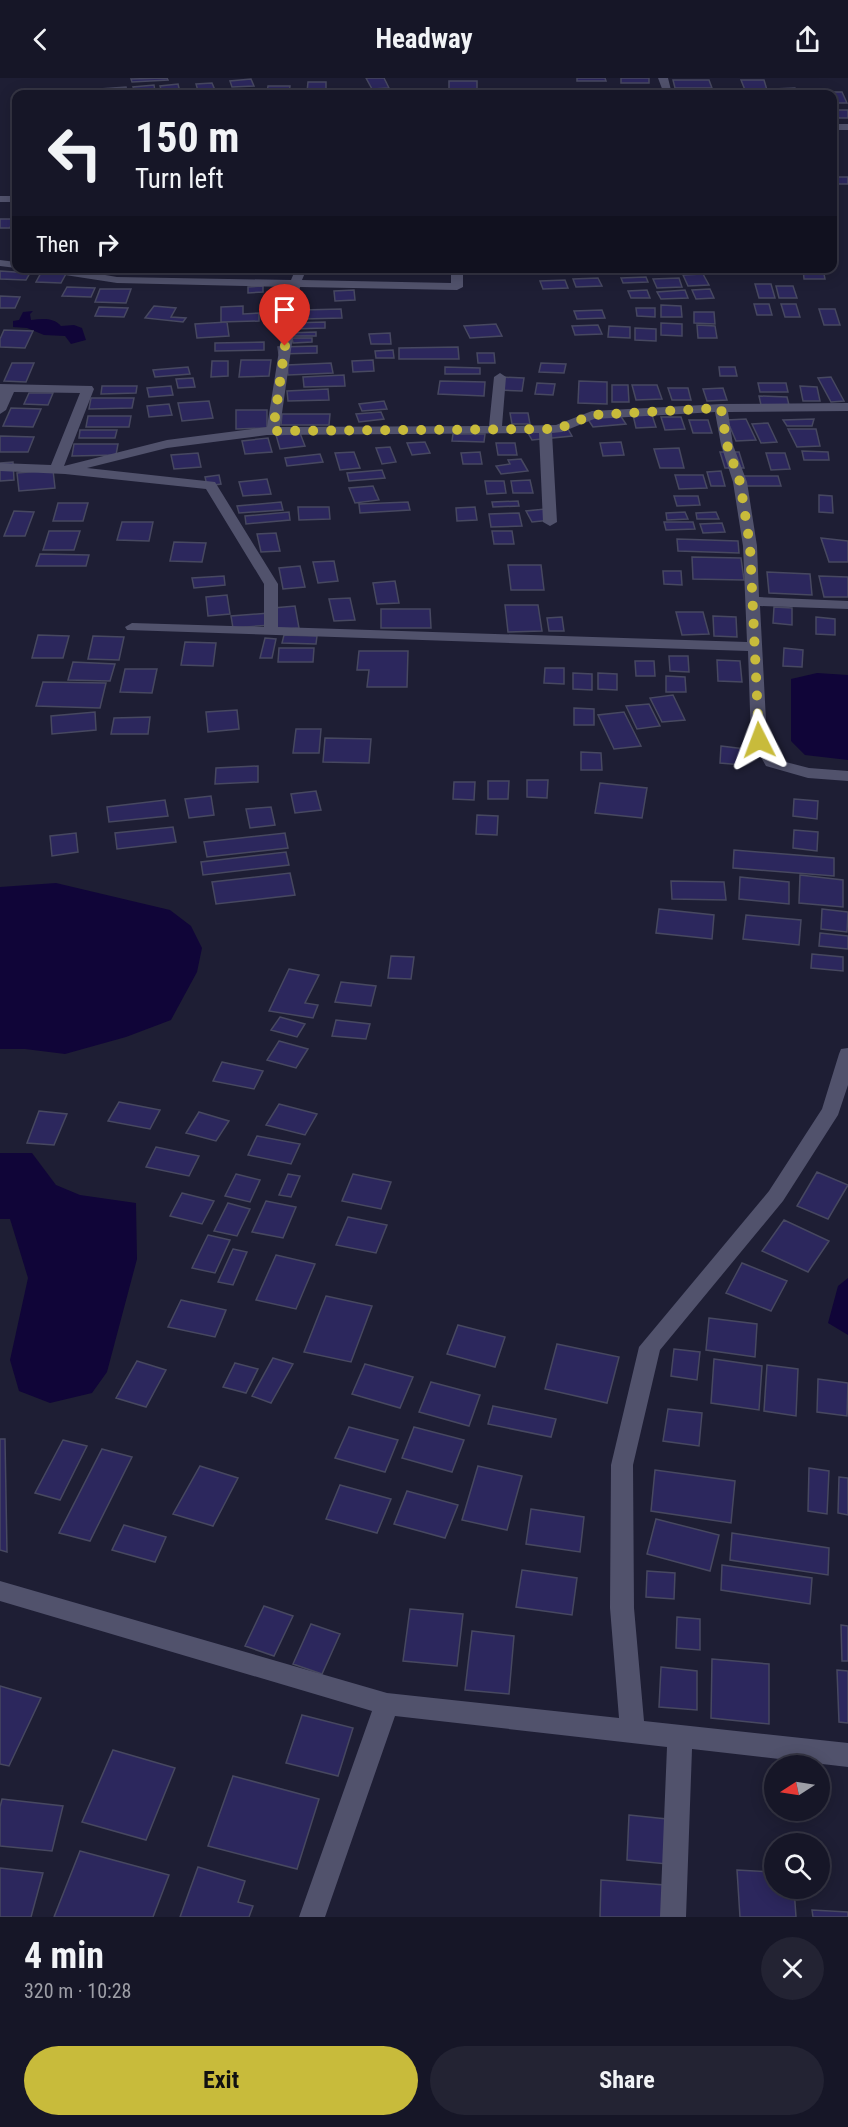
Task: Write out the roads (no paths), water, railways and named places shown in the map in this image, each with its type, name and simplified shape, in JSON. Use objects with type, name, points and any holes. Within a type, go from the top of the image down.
[{"type":"street","points":[[72,273],[117,280],[457,287],[457,273]]},
{"type":"street","points":[[273,431],[294,283],[299,273]]},
{"type":"street","points":[[495,429],[500,377]]},
{"type":"street","points":[[0,410],[5,388],[88,388],[60,470]]},
{"type":"street","points":[[60,470],[167,444],[273,431],[558,429],[592,415],[721,408],[848,407]]},
{"type":"street","points":[[721,408],[727,445],[740,482],[750,546],[759,740],[772,763],[808,772],[848,776]]},
{"type":"street","points":[[545,429],[550,522]]},
{"type":"street","points":[[0,467],[60,470],[210,485],[271,584],[271,633]]},
{"type":"street","points":[[752,601],[848,605]]},
{"type":"street","points":[[132,627],[754,647]]},
{"type":"street","points":[[632,1731],[622,1608],[622,1465],[650,1347],[776,1196],[831,1110],[848,1054]]},
{"type":"street","points":[[0,1592],[387,1704],[848,1755]]},
{"type":"street","points":[[312,1917],[387,1704]]},
{"type":"street","points":[[673,1917],[680,1736]]}]
